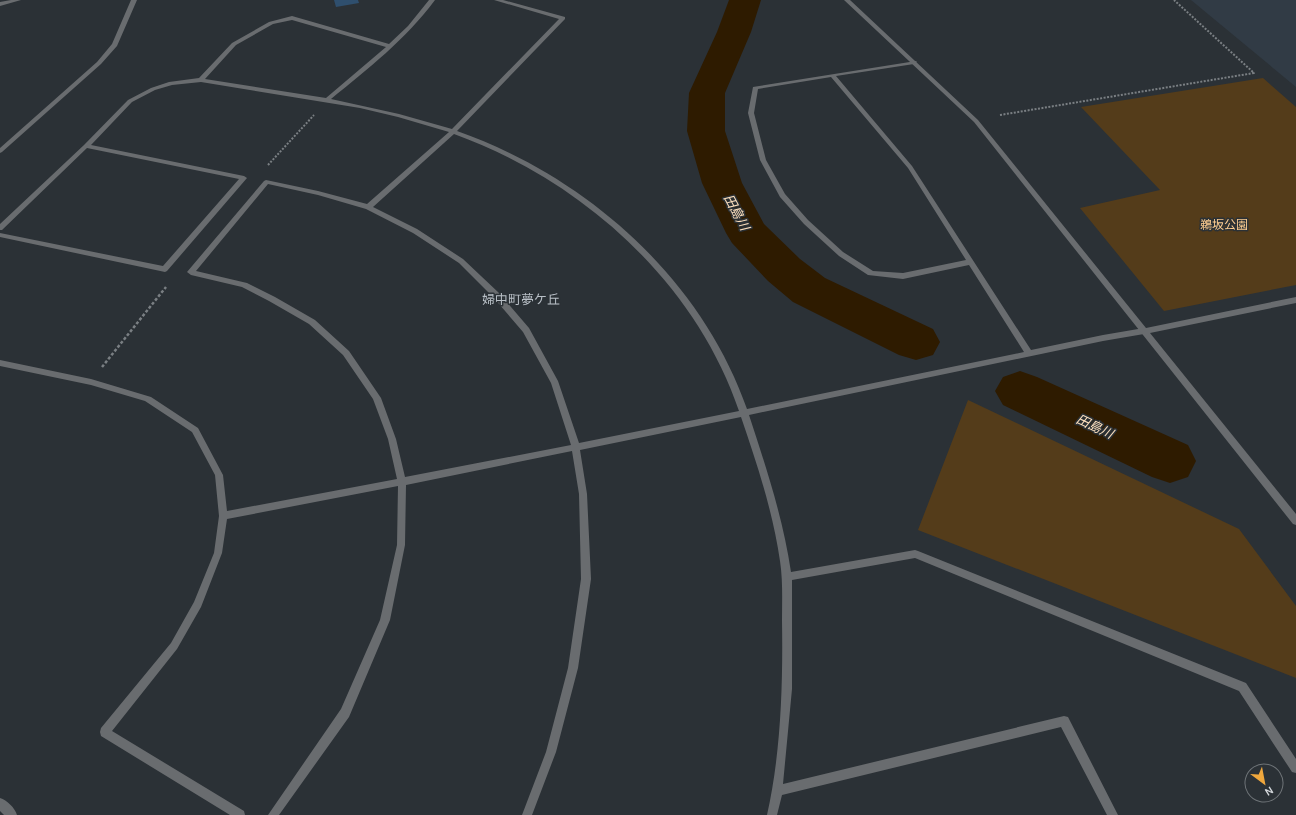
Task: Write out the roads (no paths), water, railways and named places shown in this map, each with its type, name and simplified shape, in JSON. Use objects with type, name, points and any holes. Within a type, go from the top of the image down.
[{"type":"street","points":[[0,4],[18,0]]},
{"type":"street","points":[[0,151],[99,63],[115,45],[134,0]]},
{"type":"street","points":[[327,100],[389,46],[423,13],[432,0]]},
{"type":"street","points":[[368,207],[454,131],[563,18],[497,0]]},
{"type":"street","points":[[847,0],[976,121],[1296,521]]},
{"type":"street","points":[[201,80],[234,44],[271,22],[292,18],[389,46]]},
{"type":"street","points":[[914,62],[755,88],[752,113],[763,160],[782,195],[806,222],[842,254],[871,273],[902,276],[970,262]]},
{"type":"street","points":[[832,75],[910,167],[1029,354]]},
{"type":"street","points":[[0,228],[86,146],[130,101],[153,89],[171,83],[201,80],[327,100],[388,112],[454,131],[511,155],[551,178],[595,207],[640,248],[682,295],[706,333],[732,382],[771,498],[787,577],[788,678],[778,791],[772,815]]},
{"type":"street","points":[[0,236],[165,269],[244,178],[86,146]]},
{"type":"street","points":[[273,815],[345,713],[385,620],[401,545],[402,483],[392,439],[377,398],[346,353],[312,322],[272,299],[244,286],[191,272],[266,182],[368,207],[416,231],[461,261],[496,295],[526,330],[555,383],[576,448],[583,494],[586,579],[573,668],[551,752],[527,815]]},
{"type":"street","points":[[223,516],[402,483],[576,448],[1296,300]]},
{"type":"street","points":[[0,364],[91,382],[148,399],[195,430],[219,475],[223,516],[218,553],[198,604],[174,646],[105,732],[240,815]]},
{"type":"street","points":[[787,577],[915,554],[1242,687],[1296,768]]},
{"type":"street","points":[[778,791],[1064,721],[1113,815]]},
{"type":"street","points":[[0,804],[12,815]]},
{"type":"waterway","name":"田島川","points":[[745,0],[734,32],[707,93],[706,131],[722,183],[747,233],[784,270],[809,290],[916,342]]},
{"type":"waterway","name":"田島川","points":[[1020,391],[1170,461]]},
{"type":"district","name":"婦中町夢ケ丘","points":[[521,299]]},
{"type":"park label","name":"鵜坂公園","points":[[1224,225]]}]
